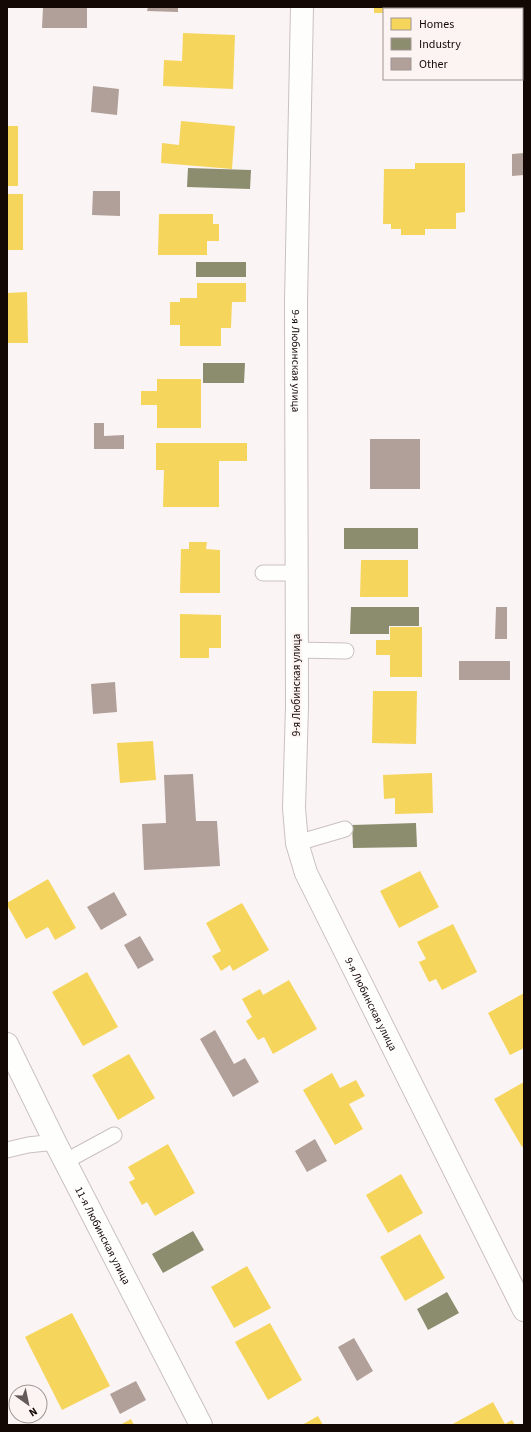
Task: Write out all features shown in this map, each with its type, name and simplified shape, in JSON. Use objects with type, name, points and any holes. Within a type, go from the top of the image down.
[{"type":"street","name":"9-я Любинская улица","points":[[302,7],[296,302],[297,707],[294,808],[297,843],[306,873],[524,1310]]},
{"type":"street","name":"11-я Любинская улица","points":[[7,1044],[55,1142],[201,1425]]},
{"type":"lane","points":[[263,573],[296,573]]},
{"type":"lane","points":[[297,650],[346,652]]},
{"type":"lane","points":[[297,843],[345,829]]},
{"type":"lane","points":[[66,1161],[114,1135]]},
{"type":"lane","points":[[7,1150],[28,1145],[55,1142]]},
{"type":"building: Homes","points":[[374,7],[426,7],[383,8],[383,13],[374,13]]},
{"type":"building: Homes","points":[[183,33],[235,35],[233,89],[163,86],[164,60],[182,61]]},
{"type":"building: Homes","points":[[181,121],[235,126],[232,169],[161,163],[162,143],[179,145]]},
{"type":"building: Homes","points":[[7,126],[18,126],[18,186],[7,186]]},
{"type":"building: Homes","points":[[415,163],[465,163],[465,212],[456,213],[456,229],[425,229],[425,235],[401,235],[401,229],[391,229],[391,224],[383,224],[384,169],[415,169]]},
{"type":"building: Homes","points":[[7,194],[23,194],[23,250],[7,250]]},
{"type":"building: Homes","points":[[159,214],[213,214],[213,224],[219,224],[219,241],[207,241],[207,255],[158,255]]},
{"type":"building: Homes","points":[[197,283],[246,283],[246,302],[232,302],[231,328],[221,328],[221,346],[180,346],[180,325],[170,325],[170,302],[180,302],[180,298],[197,298]]},
{"type":"building: Homes","points":[[27,292],[28,343],[7,343],[7,293]]},
{"type":"building: Homes","points":[[157,379],[201,379],[201,428],[157,428],[157,405],[141,405],[141,391],[157,391]]},
{"type":"building: Homes","points":[[156,443],[247,443],[247,461],[219,461],[219,507],[163,507],[164,470],[156,470]]},
{"type":"building: Homes","points":[[189,542],[207,542],[206,549],[220,550],[220,593],[180,593],[181,549],[189,549]]},
{"type":"building: Homes","points":[[361,560],[408,560],[408,597],[360,597]]},
{"type":"building: Homes","points":[[180,614],[221,615],[221,648],[209,648],[209,658],[180,658]]},
{"type":"building: Homes","points":[[390,627],[422,627],[422,677],[390,677],[390,655],[376,655],[376,640],[390,640]]},
{"type":"building: Homes","points":[[373,691],[417,691],[416,744],[372,743]]},
{"type":"building: Homes","points":[[153,741],[156,780],[120,783],[117,743]]},
{"type":"building: Homes","points":[[432,773],[433,813],[395,814],[395,798],[384,799],[383,775]]},
{"type":"building: Homes","points":[[420,871],[439,907],[399,928],[380,891]]},
{"type":"building: Homes","points":[[48,879],[76,928],[55,940],[48,927],[26,939],[7,903]]},
{"type":"building: Homes","points":[[242,903],[269,950],[233,971],[230,965],[221,971],[212,956],[221,951],[206,923]]},
{"type":"building: Homes","points":[[453,924],[477,972],[442,990],[436,979],[429,982],[419,962],[426,959],[417,942]]},
{"type":"building: Homes","points":[[87,972],[118,1027],[83,1046],[52,992]]},
{"type":"building: Homes","points":[[289,980],[317,1029],[273,1054],[264,1037],[258,1040],[246,1021],[252,1017],[242,999],[260,989],[263,995]]},
{"type":"building: Homes","points":[[524,993],[524,1048],[510,1055],[488,1013]]},
{"type":"building: Homes","points":[[129,1054],[155,1098],[118,1120],[92,1075]]},
{"type":"building: Homes","points":[[332,1073],[340,1088],[356,1080],[365,1096],[349,1104],[363,1129],[335,1145],[303,1090]]},
{"type":"building: Homes","points":[[524,1082],[524,1146],[522,1147],[494,1099]]},
{"type":"building: Homes","points":[[168,1144],[195,1193],[155,1216],[147,1202],[142,1205],[129,1182],[135,1179],[128,1167]]},
{"type":"building: Homes","points":[[401,1174],[423,1213],[388,1233],[366,1195]]},
{"type":"building: Homes","points":[[420,1234],[445,1278],[405,1301],[380,1257]]},
{"type":"building: Homes","points":[[247,1266],[271,1308],[234,1328],[211,1287]]},
{"type":"building: Homes","points":[[72,1313],[110,1386],[62,1410],[25,1337]]},
{"type":"building: Homes","points":[[270,1323],[302,1380],[268,1400],[235,1342]]},
{"type":"building: Homes","points":[[493,1402],[505,1424],[512,1420],[515,1425],[451,1425]]},
{"type":"building: Homes","points":[[318,1416],[323,1425],[302,1425]]},
{"type":"building: Homes","points":[[131,1419],[134,1425],[120,1425]]},
{"type":"building: Industry","points":[[188,168],[251,170],[250,189],[187,187]]},
{"type":"building: Industry","points":[[196,262],[246,262],[246,277],[196,277]]},
{"type":"building: Industry","points":[[203,363],[245,363],[244,383],[203,383]]},
{"type":"building: Industry","points":[[344,528],[418,528],[418,549],[344,549]]},
{"type":"building: Industry","points":[[351,607],[419,607],[419,626],[389,626],[389,634],[350,634]]},
{"type":"building: Industry","points":[[416,823],[417,847],[353,848],[352,825]]},
{"type":"building: Industry","points":[[193,1231],[204,1250],[163,1273],[152,1254]]},
{"type":"building: Industry","points":[[447,1292],[459,1313],[428,1330],[417,1309]]},
{"type":"building: Other","points":[[43,7],[87,7],[87,28],[42,28]]},
{"type":"building: Other","points":[[148,7],[178,7],[178,12],[147,11]]},
{"type":"building: Other","points":[[93,86],[119,89],[117,115],[91,112]]},
{"type":"building: Other","points":[[524,153],[524,175],[512,176],[512,154]]},
{"type":"building: Other","points":[[93,191],[120,191],[120,216],[92,215]]},
{"type":"building: Other","points":[[94,423],[104,423],[104,436],[124,435],[124,449],[94,449]]},
{"type":"building: Other","points":[[370,439],[420,439],[420,489],[370,489]]},
{"type":"building: Other","points":[[496,607],[507,607],[507,639],[495,639]]},
{"type":"building: Other","points":[[459,661],[510,661],[510,680],[459,680]]},
{"type":"building: Other","points":[[115,682],[117,712],[93,714],[91,684]]},
{"type":"building: Other","points":[[193,774],[196,821],[217,821],[220,866],[144,870],[142,824],[166,823],[164,775]]},
{"type":"building: Other","points":[[114,892],[127,915],[101,930],[87,907]]},
{"type":"building: Other","points":[[140,936],[154,960],[138,969],[124,945]]},
{"type":"building: Other","points":[[215,1030],[234,1064],[245,1058],[259,1082],[233,1097],[200,1039]]},
{"type":"building: Other","points":[[315,1139],[327,1161],[307,1172],[295,1151]]},
{"type":"building: Other","points":[[354,1338],[373,1371],[357,1381],[338,1347]]},
{"type":"building: Other","points":[[136,1381],[146,1400],[120,1414],[110,1394]]}]
